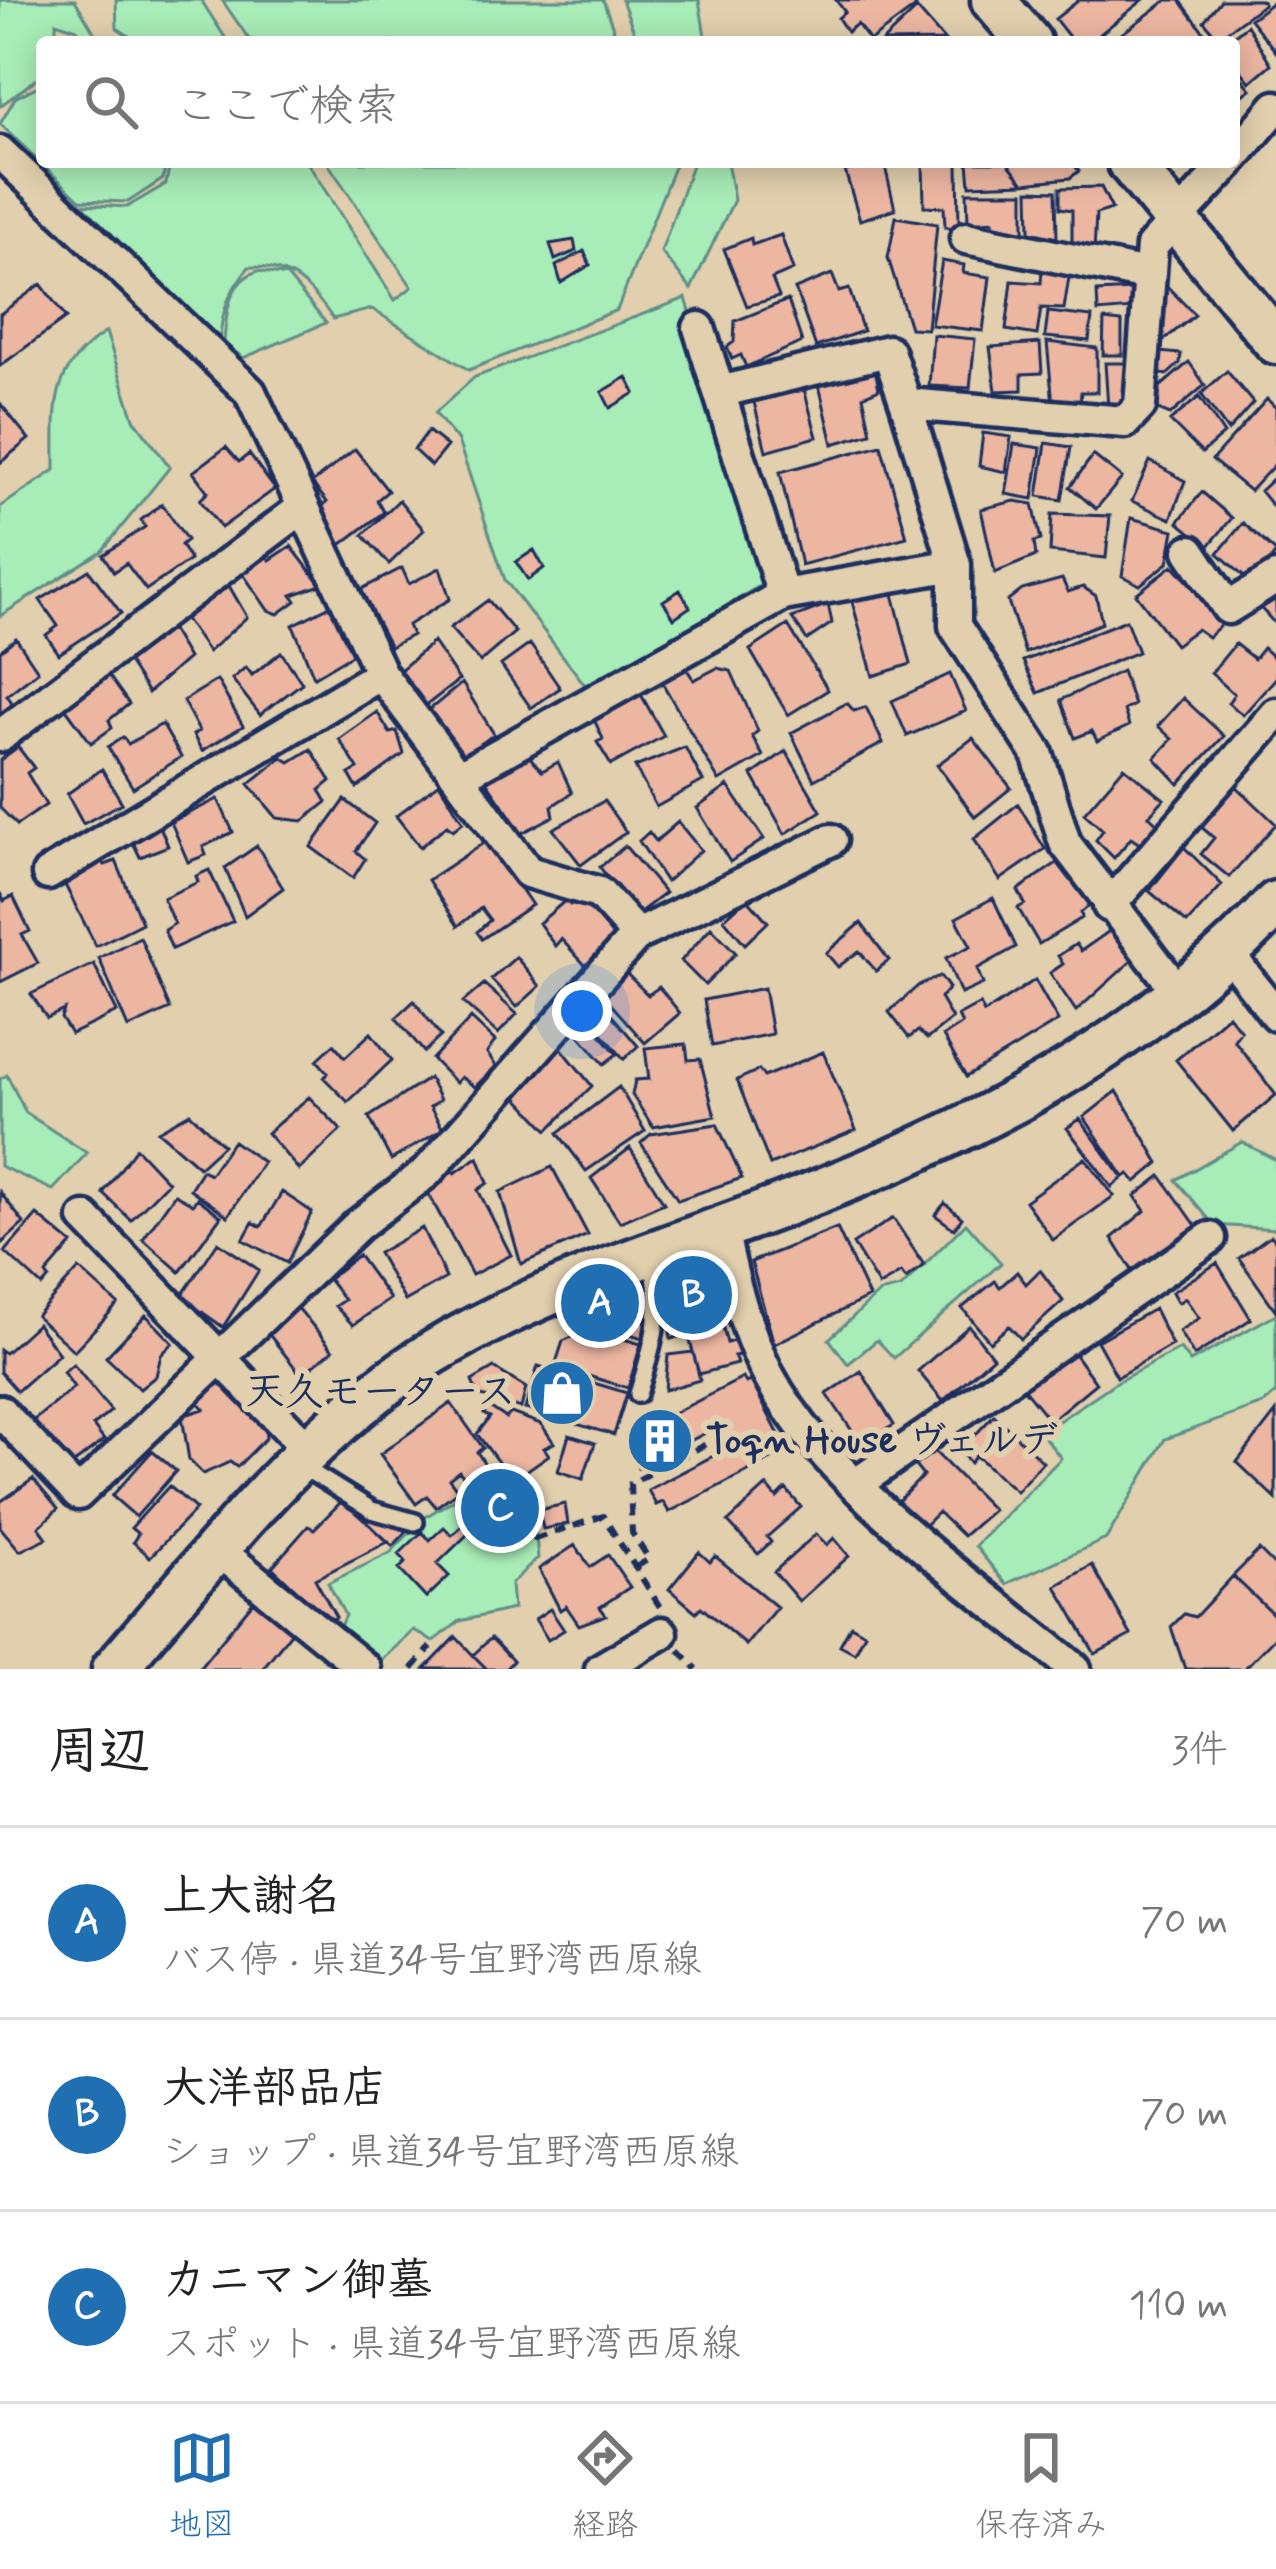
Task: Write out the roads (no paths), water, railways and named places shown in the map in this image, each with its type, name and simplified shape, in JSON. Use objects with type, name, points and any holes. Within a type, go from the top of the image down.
[{"type":"main road","points":[[994,0],[1024,36]]},
{"type":"main road","points":[[1134,168],[1276,342]]},
{"type":"main road","points":[[114,1669],[302,1456],[392,1381],[468,1333],[1010,1107],[1096,1056],[1179,993],[1276,903]]},
{"type":"street","points":[[1240,150],[1276,106]]},
{"type":"street","points":[[0,152],[250,392],[381,674],[528,872],[599,893],[637,935]]},
{"type":"street","points":[[906,404],[1125,422],[1140,406],[1152,246],[1225,168]]},
{"type":"street","points":[[965,238],[1147,275]]},
{"type":"street","points":[[699,328],[783,595]]},
{"type":"street","points":[[719,392],[888,351],[955,565],[956,626],[1036,753],[1064,843],[1179,993]]},
{"type":"street","points":[[0,736],[302,508]]},
{"type":"street","points":[[1190,551],[1228,608],[1276,578]]},
{"type":"street","points":[[458,777],[783,595],[955,565]]},
{"type":"street","points":[[48,874],[381,674]]},
{"type":"street","points":[[1109,906],[1276,713]]},
{"type":"street","points":[[0,1411],[78,1494],[358,1225],[427,1172],[637,935],[831,840]]},
{"type":"street","points":[[1227,952],[1276,1015]]},
{"type":"street","points":[[85,1218],[302,1456]]},
{"type":"street","points":[[722,1227],[760,1360],[794,1417],[855,1485],[1075,1669]]},
{"type":"street","points":[[855,1485],[1210,1238]]},
{"type":"street","points":[[218,1550],[365,1669]]},
{"type":"street","points":[[601,1669],[662,1633]]},
{"type":"lane","points":[[638,1394],[656,1338],[659,1299],[650,1254]]},
{"type":"lane","points":[[302,1456],[373,1510],[415,1522]]},
{"type":"place","name":"大洋部品店","points":[[693,1295]]},
{"type":"place","name":"上大謝名","points":[[600,1303]]},
{"type":"place","name":"天久モータース","points":[[562,1393]]},
{"type":"place","name":"Toqn House ヴェルデ","points":[[660,1441]]},
{"type":"place","name":"カニマン御墓","points":[[500,1508]]}]
